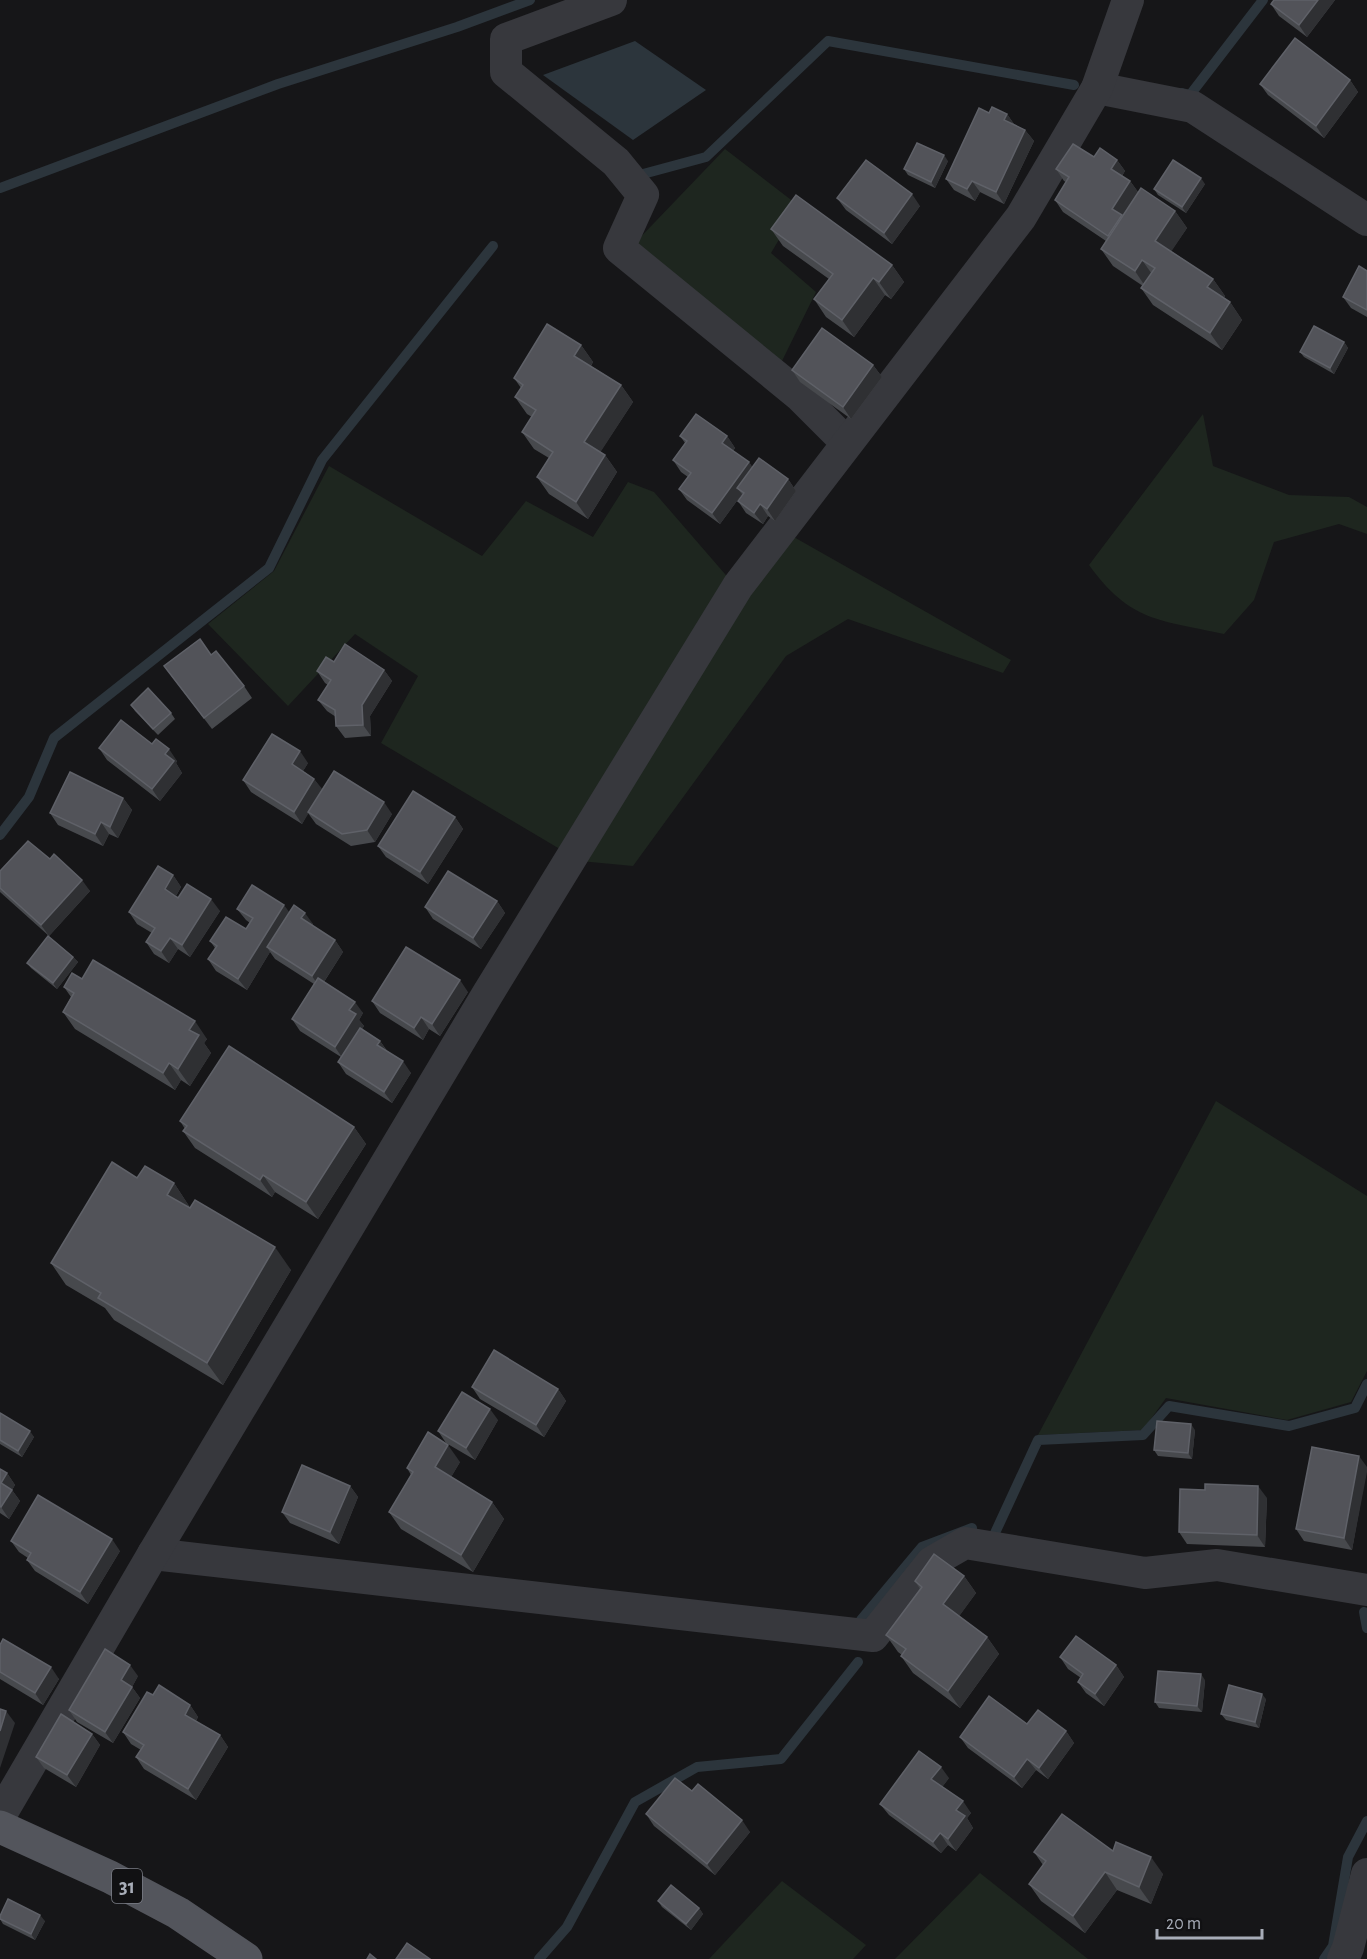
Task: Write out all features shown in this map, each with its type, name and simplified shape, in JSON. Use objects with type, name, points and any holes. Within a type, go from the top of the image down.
[{"type":"main road","name":"31","points":[[0,1827],[110,1877],[178,1913],[246,1959]]},
{"type":"street","points":[[611,0],[506,39],[506,72],[616,162],[643,195],[619,248],[799,395],[847,443]]},
{"type":"street","points":[[0,1816],[153,1554],[487,995],[738,586],[1022,217],[1097,87],[1128,0]]},
{"type":"street","points":[[1097,87],[1193,107],[1367,220]]},
{"type":"street","points":[[153,1554],[873,1636],[932,1562],[965,1542],[1145,1573],[1217,1565],[1367,1590]]},
{"type":"street","points":[[1342,1959],[1348,1948],[1367,1874]]},
{"type":"shaded area","points":[[635,41],[706,90],[633,140],[543,75]]},
{"type":"shaded area","points":[[725,149],[799,206],[771,253],[816,292],[781,363],[632,246]]},
{"type":"shaded area","points":[[1203,414],[1213,466],[1289,495],[1349,497],[1367,507],[1367,534],[1339,524],[1274,542],[1254,600],[1224,634],[1148,616],[1118,598],[1089,565]]},
{"type":"shaded area","points":[[329,466],[482,556],[526,501],[593,537],[628,482],[654,492],[744,596],[792,536],[1011,660],[1003,673],[848,619],[786,656],[633,866],[580,861],[381,743],[418,676],[355,634],[288,706],[208,624],[274,571]]},
{"type":"shaded area","points":[[1216,1101],[1367,1196],[1367,1371],[1351,1402],[1287,1420],[1166,1398],[1143,1430],[1038,1435]]},
{"type":"shaded area","points":[[980,1873],[1088,1959],[895,1959]]},
{"type":"shaded area","points":[[782,1881],[866,1945],[853,1959],[709,1959]]},
{"type":"building","points":[[1274,0],[1318,0],[1299,25],[1271,4]]},
{"type":"building","points":[[1295,38],[1350,80],[1316,126],[1260,84]]},
{"type":"building","points":[[992,107],[1007,114],[1004,120],[1025,130],[996,192],[972,181],[967,189],[946,179],[979,108],[989,113]]},
{"type":"building","points":[[917,143],[944,155],[931,182],[904,169]]},
{"type":"building","points":[[1073,144],[1094,157],[1100,148],[1117,160],[1111,169],[1130,181],[1112,209],[1122,215],[1108,236],[1055,200],[1069,177],[1056,169]]},
{"type":"building","points":[[866,160],[912,194],[884,233],[837,198]]},
{"type":"building","points":[[1173,160],[1201,178],[1182,207],[1154,189]]},
{"type":"building","points":[[1141,188],[1175,211],[1155,241],[1213,279],[1207,287],[1230,302],[1210,333],[1141,288],[1155,268],[1142,260],[1135,271],[1101,249]]},
{"type":"building","points":[[796,195],[892,265],[879,282],[873,278],[842,320],[814,299],[833,274],[771,229]]},
{"type":"building","points":[[1359,266],[1367,271],[1367,310],[1343,297]]},
{"type":"building","points":[[547,324],[581,345],[574,356],[621,385],[584,442],[605,455],[576,502],[537,477],[553,452],[522,432],[536,410],[515,397],[523,385],[514,378]]},
{"type":"building","points":[[1314,326],[1344,342],[1330,368],[1300,352]]},
{"type":"building","points":[[822,328],[873,365],[843,407],[792,370]]},
{"type":"building","points":[[696,414],[727,436],[722,443],[749,462],[712,513],[679,489],[691,473],[673,460],[687,441],[680,436]]},
{"type":"building","points":[[759,458],[788,479],[767,509],[760,504],[754,513],[738,501],[744,493],[737,488]]},
{"type":"building","points":[[200,639],[211,655],[216,651],[244,686],[204,718],[164,666]]},
{"type":"building","points":[[345,644],[384,670],[362,705],[363,725],[336,726],[335,710],[318,700],[331,680],[317,671],[326,657],[334,662]]},
{"type":"building","points":[[148,688],[171,713],[153,729],[131,705]]},
{"type":"building","points":[[121,720],[152,744],[156,739],[169,749],[165,754],[174,761],[152,789],[99,748]]},
{"type":"building","points":[[272,734],[300,751],[292,764],[314,779],[294,812],[243,780]]},
{"type":"building","points":[[334,771],[384,802],[367,830],[342,834],[308,812]]},
{"type":"building","points":[[70,772],[123,798],[110,827],[101,822],[95,834],[50,813]]},
{"type":"building","points":[[413,791],[455,817],[420,872],[378,846]]},
{"type":"building","points":[[28,841],[50,859],[54,854],[82,880],[41,925],[0,888],[0,871]]},
{"type":"building","points":[[158,866],[173,875],[165,889],[178,898],[187,884],[211,899],[182,945],[170,938],[161,951],[146,942],[155,928],[129,912]]},
{"type":"building","points":[[448,871],[497,901],[473,938],[425,907]]},
{"type":"building","points":[[252,885],[284,905],[238,979],[208,959],[217,946],[210,941],[226,917],[246,929],[253,918],[237,909]]},
{"type":"building","points":[[294,905],[305,913],[301,918],[335,940],[312,976],[267,947]]},
{"type":"building","points":[[48,936],[73,957],[53,983],[27,963]]},
{"type":"building","points":[[406,947],[460,980],[432,1024],[421,1017],[414,1028],[372,1001]]},
{"type":"building","points":[[93,960],[195,1021],[189,1030],[199,1035],[178,1069],[169,1063],[163,1073],[63,1012],[74,993],[64,987],[72,973],[82,979]]},
{"type":"building","points":[[318,978],[355,1002],[349,1010],[356,1014],[335,1047],[292,1019]]},
{"type":"building","points":[[360,1028],[380,1041],[377,1045],[403,1061],[384,1092],[338,1062]]},
{"type":"building","points":[[229,1046],[354,1127],[306,1202],[263,1175],[260,1180],[183,1131],[187,1126],[180,1121]]},
{"type":"building","points":[[112,1162],[137,1178],[145,1166],[174,1183],[167,1195],[190,1208],[195,1200],[275,1247],[207,1363],[98,1298],[101,1293],[51,1263]]},
{"type":"building","points":[[494,1350],[558,1389],[536,1425],[472,1387]]},
{"type":"building","points":[[462,1392],[490,1409],[466,1448],[438,1431]]},
{"type":"building","points":[[0,1413],[30,1431],[18,1451],[0,1440]]},
{"type":"building","points":[[1157,1421],[1191,1424],[1188,1453],[1154,1450]]},
{"type":"building","points":[[428,1432],[448,1445],[435,1467],[492,1502],[461,1555],[389,1512],[413,1472],[407,1468]]},
{"type":"building","points":[[1312,1447],[1359,1456],[1344,1538],[1296,1529]]},
{"type":"building","points":[[302,1465],[350,1486],[330,1532],[282,1512]]},
{"type":"building","points":[[0,1469],[7,1473],[1,1483],[12,1490],[1,1507],[0,1506]]},
{"type":"building","points":[[1205,1484],[1258,1486],[1257,1535],[1179,1532],[1180,1489],[1205,1490]]},
{"type":"building","points":[[38,1495],[112,1539],[80,1592],[27,1560],[31,1553],[11,1541]]},
{"type":"building","points":[[934,1554],[964,1576],[943,1604],[987,1637],[948,1691],[901,1656],[906,1649],[886,1635],[922,1587],[915,1581]]},
{"type":"building","points":[[1076,1636],[1116,1665],[1095,1694],[1078,1682],[1083,1674],[1060,1657]]},
{"type":"building","points":[[3,1639],[51,1667],[35,1693],[0,1672],[0,1645]]},
{"type":"building","points":[[105,1649],[130,1665],[121,1680],[132,1687],[105,1732],[69,1710]]},
{"type":"building","points":[[1158,1671],[1201,1674],[1197,1706],[1155,1702]]},
{"type":"building","points":[[159,1685],[190,1705],[185,1715],[220,1735],[188,1789],[136,1757],[144,1745],[123,1732],[147,1692],[153,1695]]},
{"type":"building","points":[[1229,1685],[1262,1694],[1255,1722],[1221,1714]]},
{"type":"building","points":[[989,1696],[1027,1724],[1038,1710],[1066,1731],[1039,1768],[1027,1759],[1014,1777],[960,1737]]},
{"type":"building","points":[[0,1709],[6,1711],[0,1731]]},
{"type":"building","points":[[61,1714],[92,1734],[67,1775],[36,1757]]},
{"type":"building","points":[[919,1751],[941,1767],[931,1779],[963,1801],[956,1810],[965,1816],[948,1839],[940,1833],[933,1842],[880,1804]]},
{"type":"building","points":[[675,1778],[692,1791],[698,1784],[742,1820],[707,1864],[646,1814]]},
{"type":"building","points":[[1062,1814],[1113,1851],[1116,1842],[1151,1857],[1139,1887],[1105,1872],[1073,1916],[1029,1884],[1046,1861],[1034,1852]]},
{"type":"building","points":[[671,1885],[699,1908],[686,1924],[658,1901]]},
{"type":"building","points":[[8,1899],[40,1915],[31,1934],[0,1919]]},
{"type":"building","points":[[407,1943],[430,1959],[396,1959]]},
{"type":"waterway","points":[[0,188],[278,84],[457,27],[530,0]]},
{"type":"waterway","points":[[1182,93],[1190,95],[1263,0]]},
{"type":"waterway","points":[[643,174],[706,157],[828,41],[1074,85]]},
{"type":"waterway","points":[[0,835],[29,797],[54,738],[269,568],[322,460],[493,246]]},
{"type":"waterway","points":[[995,1533],[1038,1440],[1143,1435],[1169,1406],[1289,1426],[1355,1408],[1367,1384]]},
{"type":"waterway","points":[[861,1620],[922,1547],[972,1528]]},
{"type":"waterway","points":[[1364,1612],[1367,1628]]},
{"type":"waterway","points":[[539,1959],[567,1927],[635,1802],[697,1767],[781,1759],[858,1662]]},
{"type":"waterway","points":[[1324,1959],[1333,1946],[1348,1857],[1367,1821]]}]
